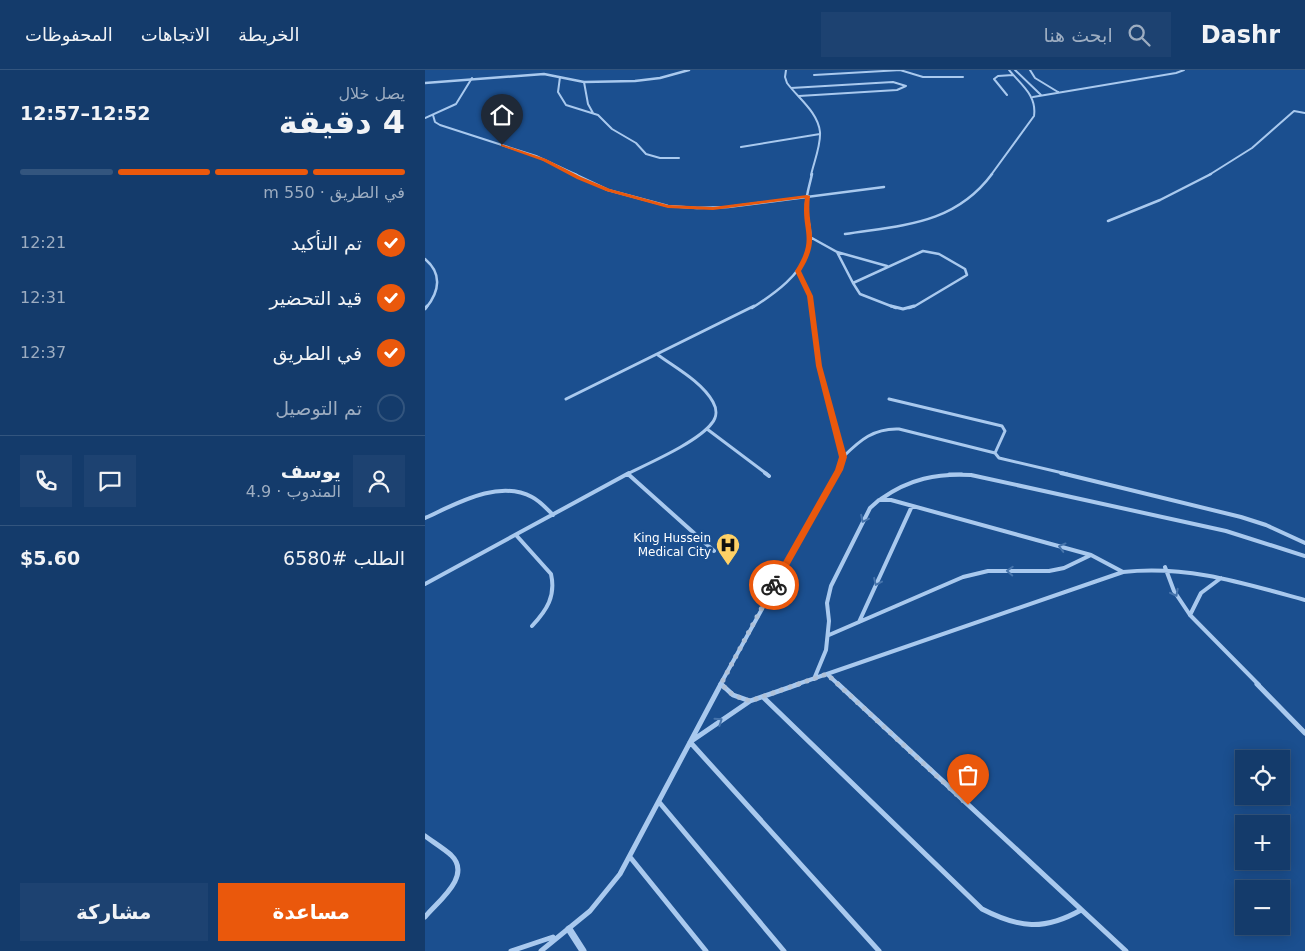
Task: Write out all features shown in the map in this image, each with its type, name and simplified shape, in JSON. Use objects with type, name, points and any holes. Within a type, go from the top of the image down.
[{"type":"street","points":[[425,83],[544,74],[584,82],[643,81],[667,77],[689,70]]},
{"type":"street","points":[[569,929],[583,951]]},
{"type":"lane","points":[[566,399],[756,306],[780,288],[798,271],[808,252],[810,237],[806,215],[807,196],[820,134],[813,113],[786,80],[786,70]]},
{"type":"lane","points":[[814,75],[901,70],[910,75],[924,77],[963,77]]},
{"type":"lane","points":[[845,234],[926,221],[950,212],[968,201],[980,190],[1032,120],[1036,111],[1033,97],[1009,70]]},
{"type":"lane","points":[[1015,70],[1041,95]]},
{"type":"lane","points":[[1029,70],[1035,78],[1058,92]]},
{"type":"lane","points":[[1033,97],[1176,73],[1184,70]]},
{"type":"lane","points":[[1007,95],[994,79],[998,76],[1013,75]]},
{"type":"lane","points":[[560,77],[557,88],[563,102],[571,108],[593,113],[612,129],[636,143],[646,154],[660,158],[679,158]]},
{"type":"lane","points":[[425,118],[452,107],[459,101],[472,78]]},
{"type":"lane","points":[[584,82],[586,87],[585,99],[593,113]]},
{"type":"lane","points":[[791,88],[893,82],[903,84],[906,87],[897,90],[798,96]]},
{"type":"lane","points":[[1108,221],[1156,202],[1201,181],[1253,149],[1294,111],[1305,113]]},
{"type":"lane","points":[[433,115],[435,122],[440,125],[536,156],[593,184],[655,204],[682,208],[713,208],[884,187]]},
{"type":"lane","points":[[741,148],[820,134]]},
{"type":"lane","points":[[810,237],[837,252],[888,266]]},
{"type":"lane","points":[[837,252],[855,288],[861,294],[903,309],[912,307],[963,278],[967,272],[965,269],[936,253],[926,250],[853,283]]},
{"type":"lane","points":[[425,259],[437,271],[439,282],[434,299],[425,309]]},
{"type":"lane","points":[[798,271],[810,296],[819,366],[843,457]]},
{"type":"lane","points":[[425,584],[707,429],[712,423],[716,412],[713,399],[659,354]]},
{"type":"lane","points":[[889,399],[1002,426],[1005,431],[995,453]]},
{"type":"lane","points":[[511,951],[555,936],[569,929],[602,900],[630,857],[721,684],[839,470],[843,457],[864,435],[884,428],[899,429],[995,453],[997,457],[1002,459],[1241,517],[1267,525],[1305,543]]},
{"type":"lane","points":[[707,429],[769,476]]},
{"type":"lane","points":[[628,474],[714,551]]},
{"type":"lane","points":[[813,679],[826,650],[829,635],[827,603],[831,586],[870,508],[900,485],[920,478],[941,474],[971,475],[1226,531],[1305,556]]},
{"type":"lane","points":[[425,518],[479,496],[508,492],[532,497],[553,515]]},
{"type":"lane","points":[[879,500],[891,500],[1091,555],[1123,572]]},
{"type":"lane","points":[[858,623],[912,506]]},
{"type":"lane","points":[[515,535],[551,574],[553,582],[554,590],[548,608],[532,626]]},
{"type":"lane","points":[[829,635],[975,574],[1001,571],[1049,571],[1064,568],[1091,555]]},
{"type":"lane","points":[[690,742],[750,701],[1123,572],[1165,568],[1193,571],[1305,600]]},
{"type":"lane","points":[[1165,568],[1174,591],[1191,615],[1305,733]]},
{"type":"lane","points":[[1191,615],[1197,596],[1208,586],[1222,578]]},
{"type":"lane","points":[[827,674],[1126,951]]},
{"type":"lane","points":[[721,684],[733,695],[750,701]]},
{"type":"lane","points":[[763,697],[983,909],[997,917],[1028,926],[1057,923],[1081,910]]},
{"type":"lane","points":[[690,742],[879,951]]},
{"type":"lane","points":[[659,802],[784,951]]},
{"type":"lane","points":[[425,836],[457,860],[459,866],[456,882],[451,890],[425,917]]},
{"type":"lane","points":[[630,857],[706,951]]},
{"type":"lane","points":[[541,951],[555,936]]},
{"type":"way so far","points":[[774,585],[721,684],[733,695],[750,701],[827,674],[968,805]]},
{"type":"place","name":"King Hussein Medical City","points":[[728,566]]},
{"type":"route","points":[[502,145],[553,163],[579,178],[608,190],[655,204],[682,208],[713,208],[807,196],[806,208],[810,246],[806,258],[798,271],[808,287],[819,366],[843,457],[839,470],[774,585]]}]
